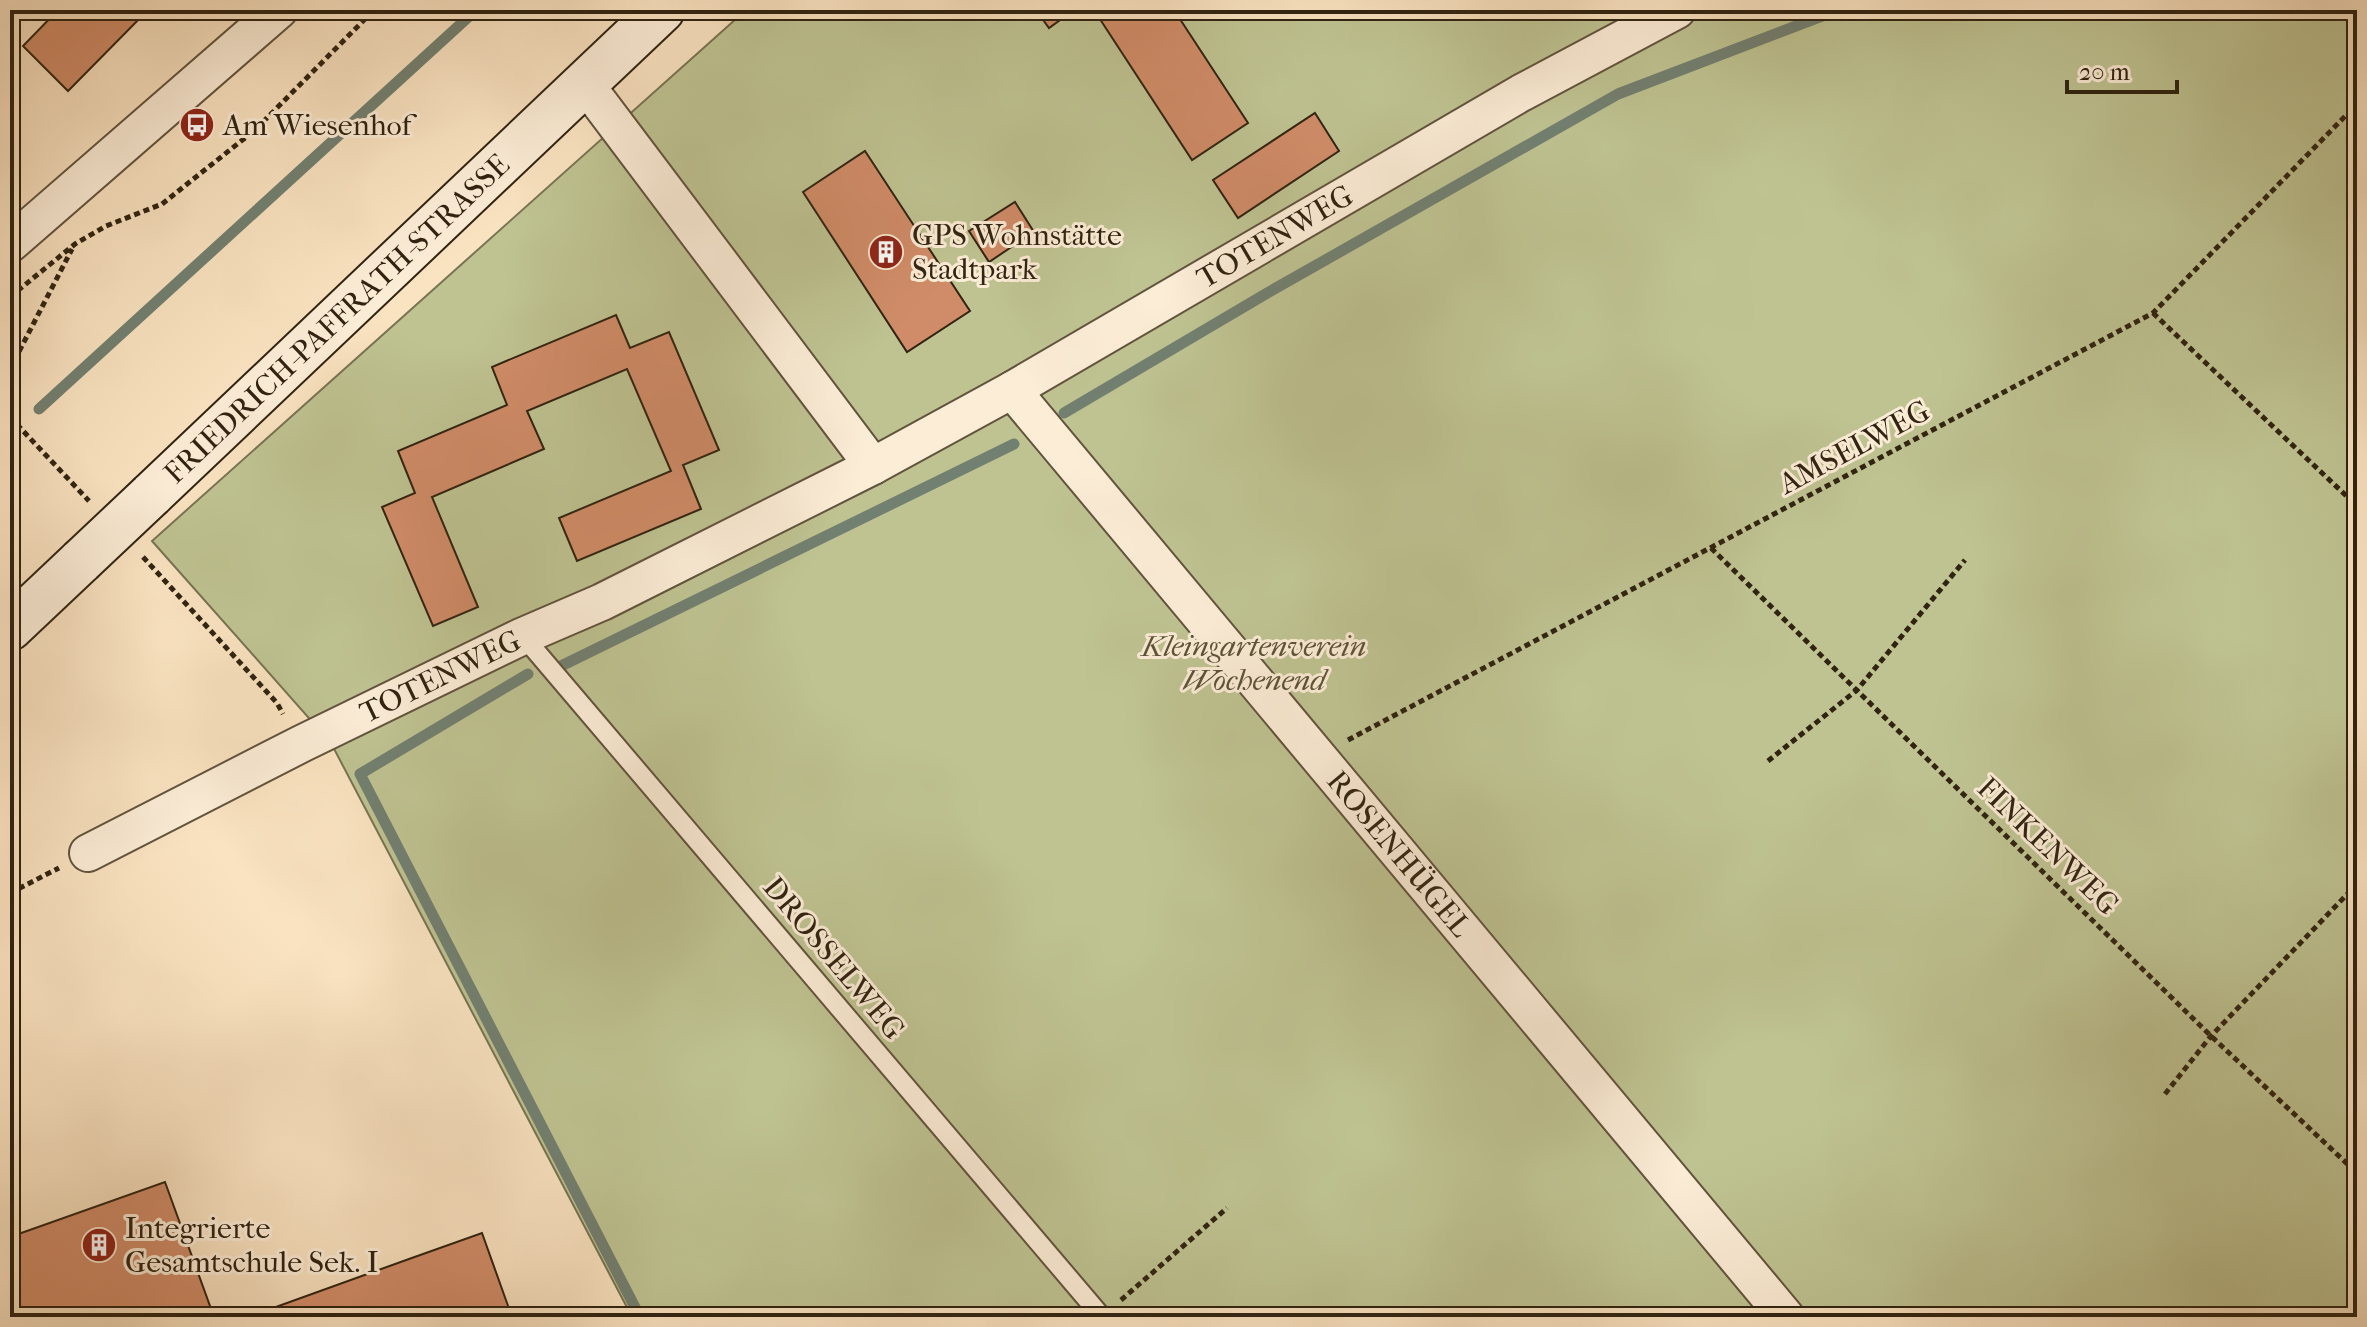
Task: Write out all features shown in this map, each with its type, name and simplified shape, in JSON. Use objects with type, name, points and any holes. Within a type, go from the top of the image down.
[{"type":"main road","name":"FRIEDRICH-PAFFRATH-STRASSE","points":[[10,628],[662,10]]},
{"type":"street","points":[[10,244],[279,10]]},
{"type":"street","name":"TOTENWEG","points":[[88,853],[301,744],[523,636],[602,602],[873,466],[1012,390],[1521,93],[1677,10]]},
{"type":"street","points":[[586,85],[873,466]]},
{"type":"street","name":"ROSENHÜGEL","points":[[1012,390],[1786,1317]]},
{"type":"lane","name":"DROSSELWEG","points":[[523,636],[1102,1317]]},
{"type":"path","points":[[10,297],[75,244],[106,226],[162,204],[255,130],[374,10]]},
{"type":"path","name":"AMSELWEG","points":[[1318,756],[2153,313],[2357,104]]},
{"type":"path","points":[[10,369],[75,244]]},
{"type":"path","points":[[2153,313],[2357,506]]},
{"type":"path","points":[[10,417],[91,502]]},
{"type":"path","name":"FINKENWEG","points":[[1711,548],[2211,1036],[2357,1173]]},
{"type":"path","points":[[144,557],[277,703],[301,744]]},
{"type":"path","points":[[1768,761],[1857,690],[1965,560]]},
{"type":"path","points":[[10,893],[88,853]]},
{"type":"path","points":[[2165,1094],[2211,1036],[2357,884]]},
{"type":"path","points":[[1102,1317],[1227,1208]]},
{"type":"green space","name":"Kleingartenverein Wochenend","points":[[746,10],[2357,10],[2357,1317],[632,1317],[331,743],[152,541]]},
{"type":"building","points":[[58,10],[148,10],[68,91],[23,46]]},
{"type":"building","points":[[1036,10],[1074,10],[1049,28]]},
{"type":"building","points":[[1094,10],[1174,10],[1248,123],[1192,160]]},
{"type":"building","points":[[1315,113],[1339,151],[1238,218],[1213,180]]},
{"type":"building","name":"GPS Wohnstätte Stadtpark","points":[[865,151],[970,311],[907,352],[803,192]]},
{"type":"building","points":[[1015,202],[1034,232],[989,262],[969,231]]},
{"type":"building","points":[[616,315],[630,348],[669,332],[719,450],[683,465],[701,509],[577,561],[559,518],[671,471],[627,369],[527,411],[544,449],[432,497],[478,607],[433,626],[382,507],[415,493],[398,451],[507,405],[492,367]]},
{"type":"building","name":"Integrierte Gesamtschule Sek. I","points":[[165,1182],[214,1317],[10,1317],[10,1237]]},
{"type":"building","name":"Integrierte Gesamtschule Sek. I","points":[[482,1233],[512,1317],[248,1317],[409,1259]]},
{"type":"waterway","points":[[39,409],[476,10]]},
{"type":"waterway","points":[[1064,413],[1269,292],[1618,94],[1838,10]]},
{"type":"waterway","points":[[561,666],[1014,444]]},
{"type":"waterway","points":[[528,674],[360,774],[640,1317]]},
{"type":"place","name":"Am Wiesenhof","points":[[197,125]]},
{"type":"place","name":"GPS Wohnstätte Stadtpark","points":[[886,252]]},
{"type":"place","name":"Integrierte Gesamtschule Sek. I","points":[[99,1245]]}]
